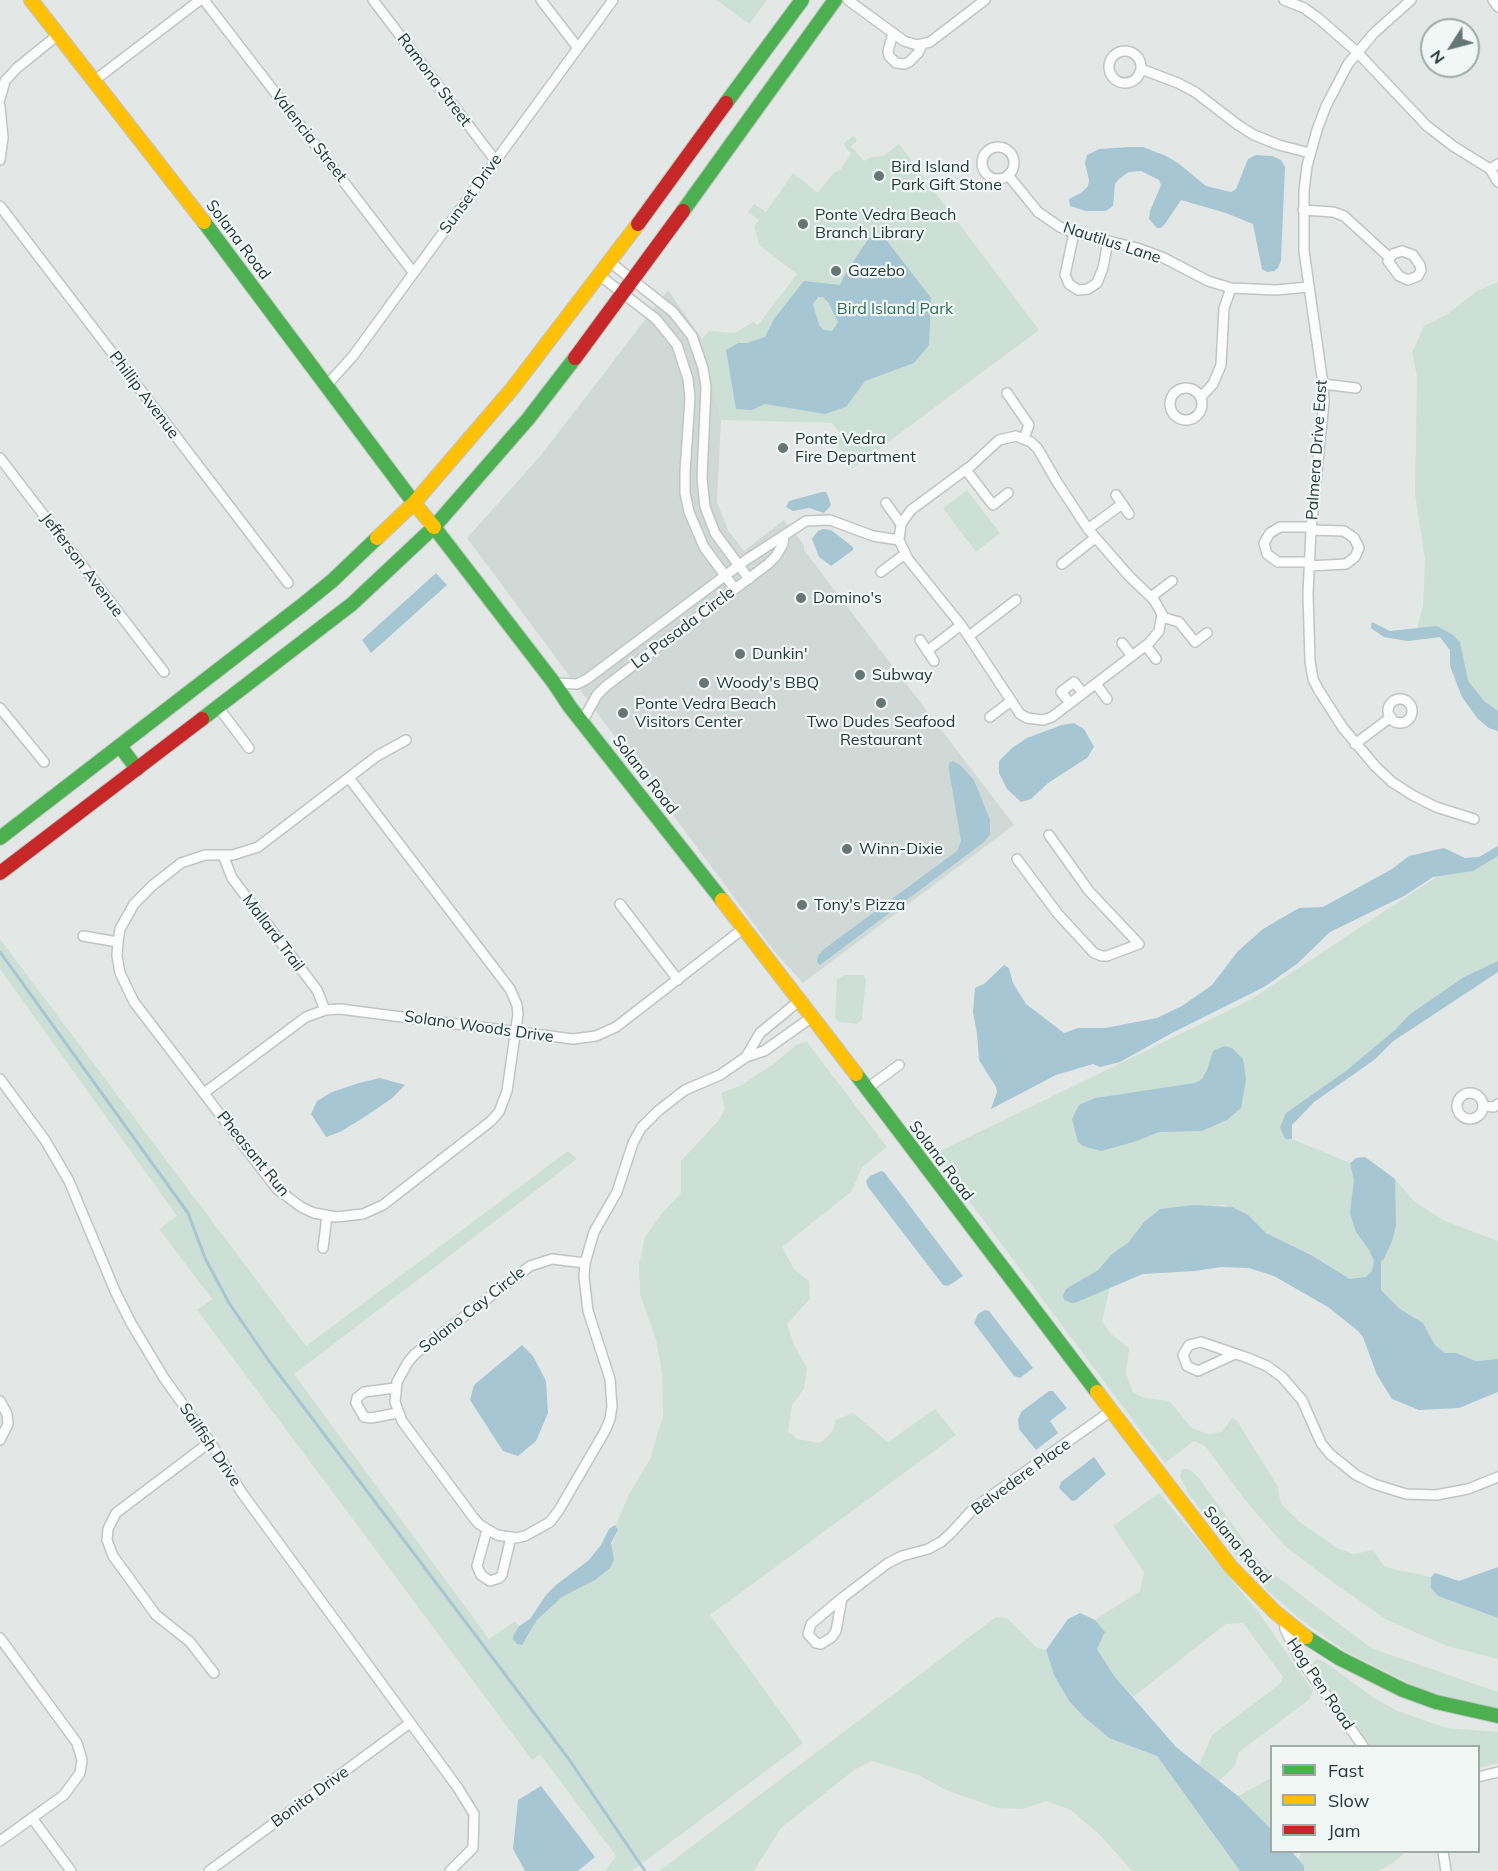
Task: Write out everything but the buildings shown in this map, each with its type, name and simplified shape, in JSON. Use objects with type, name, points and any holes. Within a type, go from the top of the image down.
[{"type":"main road","name":"Solana Road","points":[[31,0],[95,80],[414,503],[744,928],[1231,1567],[1284,1619],[1339,1658],[1370,1676],[1436,1702],[1498,1716]]},
{"type":"main road","points":[[0,838],[332,580],[414,503],[512,389],[610,262],[802,0]]},
{"type":"main road","points":[[0,873],[352,604],[434,527],[528,419],[634,280],[835,0]]},
{"type":"main road","points":[[120,746],[137,769]]},
{"type":"street","points":[[95,80],[202,0]]},
{"type":"street","name":"Valencia Street","points":[[202,0],[413,272]]},
{"type":"street","name":"Ramona Street","points":[[373,0],[495,160]]},
{"type":"street","points":[[541,0],[578,48]]},
{"type":"street","name":"Sunset Drive","points":[[326,386],[353,356],[613,0]]},
{"type":"street","points":[[848,0],[904,41],[922,45],[930,42],[985,0]]},
{"type":"street","points":[[1284,0],[1304,8],[1357,52],[1427,126],[1444,140],[1494,166],[1498,182]]},
{"type":"street","name":"Palmera Drive East","points":[[1412,0],[1388,19],[1357,52],[1337,83],[1326,106],[1310,153],[1304,191],[1308,287],[1323,384],[1311,528],[1310,668],[1318,689],[1355,744],[1392,782],[1436,807],[1474,819]]},
{"type":"street","points":[[1493,0],[1498,7]]},
{"type":"street","points":[[893,33],[888,51],[889,56],[896,63],[909,62],[922,45]]},
{"type":"street","points":[[0,99],[5,81],[17,68],[59,34]]},
{"type":"street","points":[[1141,69],[1178,83],[1254,135],[1310,153]]},
{"type":"street","points":[[0,106],[3,138],[0,160]]},
{"type":"street","name":"Nautilus Lane","points":[[1008,175],[1038,212],[1060,227],[1074,233],[1137,248],[1164,258],[1208,281],[1231,288],[1276,290],[1308,287]]},
{"type":"street","name":"Phillip Avenue","points":[[0,206],[288,584]]},
{"type":"street","points":[[1303,210],[1333,212],[1344,216],[1390,258]]},
{"type":"street","points":[[1074,233],[1065,276],[1069,284],[1078,290],[1088,289],[1097,283],[1103,268],[1108,241]]},
{"type":"street","points":[[610,262],[673,312],[692,336],[703,368],[706,387],[702,478],[705,507],[715,533],[749,579]]},
{"type":"street","points":[[599,275],[656,319],[677,345],[688,379],[690,398],[685,493],[689,512],[704,547],[735,589]]},
{"type":"street","points":[[1201,397],[1213,384],[1221,365],[1224,350],[1224,308],[1231,288]]},
{"type":"street","points":[[1323,384],[1356,388]]},
{"type":"street","points":[[1007,393],[1029,425],[1020,437]]},
{"type":"street","points":[[688,425],[705,426]]},
{"type":"street","points":[[1020,437],[1038,450],[1088,529],[1158,605],[1162,617],[1159,631],[1148,644],[1052,717],[1043,720],[1027,718],[1020,714],[969,636],[905,554],[899,540],[901,524],[911,510],[966,470],[999,440],[1020,437]]},
{"type":"street","name":"Jefferson Avenue","points":[[0,458],[164,672]]},
{"type":"street","points":[[966,470],[993,505],[1008,493]]},
{"type":"street","points":[[1116,495],[1129,514]]},
{"type":"street","points":[[886,503],[901,524]]},
{"type":"street","points":[[1088,529],[1122,504]]},
{"type":"street","name":"La Pasada Circle","points":[[554,683],[577,684],[587,679],[725,576],[807,521],[830,519],[873,536],[899,540]]},
{"type":"street","points":[[1281,527],[1344,531],[1354,538],[1359,548],[1355,557],[1346,564],[1310,564],[1278,562],[1267,554],[1264,543],[1270,533],[1281,527]]},
{"type":"street","name":"La Pasada Circle","points":[[582,722],[597,695],[606,686],[749,579],[776,556],[784,536]]},
{"type":"street","points":[[1062,564],[1095,538]]},
{"type":"street","points":[[881,572],[905,554]]},
{"type":"street","points":[[1151,597],[1172,581]]},
{"type":"street","points":[[969,636],[1016,600]]},
{"type":"street","points":[[1162,617],[1179,622],[1195,642],[1207,633]]},
{"type":"street","points":[[927,651],[961,625]]},
{"type":"street","points":[[920,640],[934,661]]},
{"type":"street","points":[[1122,643],[1132,656]]},
{"type":"street","points":[[1148,644],[1156,659]]},
{"type":"street","points":[[1070,703],[1061,692],[1074,682],[1083,693]]},
{"type":"street","points":[[1096,684],[1107,699]]},
{"type":"street","points":[[990,717],[1011,701]]},
{"type":"street","points":[[218,707],[249,748]]},
{"type":"street","points":[[0,708],[44,762]]},
{"type":"street","points":[[1355,744],[1391,717]]},
{"type":"street","points":[[349,778],[377,756],[406,740]]},
{"type":"street","name":"Pheasant Run","points":[[349,778],[510,989],[517,1005],[517,1032],[507,1091],[499,1112],[491,1121],[383,1204],[363,1214],[327,1216],[301,1207],[277,1189],[130,995],[120,973],[117,956],[120,929],[134,904],[153,885],[191,859],[205,855],[223,855],[246,852],[258,847],[349,778]]},
{"type":"street","points":[[1017,859],[1058,914],[1098,956],[1107,956],[1138,944],[1089,891],[1048,835]]},
{"type":"street","name":"Mallard Trail","points":[[223,855],[232,878],[316,990],[325,1010]]},
{"type":"street","points":[[620,904],[678,980]]},
{"type":"street","name":"Solano Woods Drive","points":[[204,1093],[306,1017],[325,1010],[350,1010],[573,1039],[596,1036],[616,1027],[744,928]]},
{"type":"street","points":[[83,936],[118,942]]},
{"type":"street","points":[[746,1057],[760,1034],[799,1001]]},
{"type":"street","points":[[398,1413],[371,1418],[364,1417],[356,1403],[357,1398],[364,1392],[395,1388],[395,1402],[402,1421],[472,1517],[487,1530],[497,1535],[511,1537],[533,1533],[550,1522],[610,1419],[612,1406],[610,1379],[588,1311],[584,1277],[585,1263],[594,1232],[617,1192],[628,1155],[641,1128],[685,1090],[720,1075],[746,1057],[764,1051],[812,1017]]},
{"type":"street","points":[[866,1089],[899,1065]]},
{"type":"street","name":"Sailfish Drive","points":[[0,1079],[53,1152],[69,1181],[115,1291],[164,1378],[210,1442],[249,1503],[458,1788],[474,1814],[473,1848],[450,1871]]},
{"type":"street","points":[[1483,1106],[1497,1107]]},
{"type":"street","points":[[323,1248],[327,1216]]},
{"type":"street","name":"Solano Cay Circle","points":[[395,1388],[400,1374],[415,1354],[530,1266],[552,1259],[585,1263]]},
{"type":"street","points":[[1235,1354],[1198,1371],[1187,1366],[1183,1355],[1185,1349],[1195,1342],[1201,1342],[1235,1354],[1267,1366],[1282,1377],[1302,1400],[1321,1443],[1330,1454],[1356,1475],[1374,1484],[1406,1494],[1436,1495],[1468,1489],[1498,1477]]},
{"type":"street","points":[[0,1401],[8,1414],[8,1424],[0,1440]]},
{"type":"street","name":"Belvedere Place","points":[[842,1598],[836,1631],[832,1637],[821,1644],[816,1643],[808,1634],[811,1624],[842,1598],[888,1563],[941,1542],[974,1508],[1111,1411]]},
{"type":"street","points":[[210,1442],[116,1513],[108,1529],[107,1540],[113,1556],[156,1615],[190,1642],[214,1673]]},
{"type":"street","points":[[487,1530],[477,1566],[481,1575],[490,1581],[502,1575],[511,1537]]},
{"type":"street","name":"Hog Pen Road","points":[[1284,1619],[1285,1629],[1298,1656],[1362,1745]]},
{"type":"street","points":[[0,1638],[77,1743],[81,1753],[81,1770],[74,1785],[0,1842]]},
{"type":"street","name":"Bonita Drive","points":[[209,1871],[410,1724]]},
{"type":"street","points":[[1480,1777],[1498,1772]]},
{"type":"street","points":[[32,1818],[71,1871]]},
{"type":"street","points":[[1443,1853],[1446,1871]]},
{"type":"shaded area","points":[[668,290],[702,339],[721,420],[717,502],[728,530],[744,551],[784,520],[804,545],[804,550],[1014,825],[803,983],[774,951],[467,538],[542,454]]},
{"type":"green space","points":[[717,0],[767,0],[749,24]]},
{"type":"green space","name":"Bird Island Park","points":[[854,135],[857,141],[851,146],[864,161],[871,157],[883,156],[899,144],[1039,330],[852,469],[836,442],[840,433],[832,423],[721,420],[702,339],[709,331],[735,333],[753,322],[758,325],[797,274],[759,245],[754,226],[759,220],[748,212],[754,204],[766,212],[793,173],[818,193],[834,172],[840,170],[851,153],[844,143]]},
{"type":"green space","points":[[1498,282],[1498,731],[1489,728],[1478,719],[1462,697],[1450,666],[1450,650],[1440,637],[1408,641],[1384,637],[1371,628],[1372,622],[1390,631],[1417,629],[1423,606],[1425,560],[1415,494],[1417,376],[1412,353],[1424,326],[1446,315],[1477,291]]},
{"type":"green space","points":[[967,490],[1000,533],[976,552],[943,508]]},
{"type":"green space","points":[[1498,846],[1498,972],[1392,1042],[1374,1060],[1314,1102],[1292,1125],[1292,1139],[1350,1163],[1356,1158],[1365,1157],[1395,1179],[1415,1202],[1445,1221],[1498,1241],[1498,1359],[1476,1361],[1456,1353],[1445,1353],[1435,1345],[1423,1323],[1400,1309],[1381,1290],[1350,1279],[1311,1255],[1266,1233],[1225,1205],[1160,1209],[1144,1222],[1129,1243],[1111,1255],[1098,1270],[1066,1289],[1072,1303],[1110,1287],[1102,1321],[1110,1333],[1129,1348],[1126,1374],[1133,1392],[1144,1398],[1169,1401],[1192,1428],[1208,1434],[1222,1432],[1232,1418],[1237,1421],[1277,1485],[1281,1504],[1301,1523],[1337,1548],[1354,1554],[1373,1550],[1385,1567],[1431,1577],[1431,1588],[1438,1596],[1498,1618],[1498,1659],[1447,1646],[1387,1620],[1335,1584],[1285,1546],[1245,1500],[1205,1446],[1194,1441],[1165,1463],[934,1154],[1250,1000],[1465,858],[1479,857]]},
{"type":"green space","points":[[0,939],[306,1346],[568,1151],[577,1159],[294,1374],[489,1639],[515,1621],[519,1626],[514,1634],[527,1638],[537,1620],[562,1597],[595,1580],[618,1531],[616,1525],[628,1496],[650,1459],[663,1416],[662,1373],[656,1340],[640,1294],[639,1264],[645,1237],[662,1213],[681,1193],[681,1161],[718,1121],[725,1109],[721,1093],[740,1086],[775,1063],[797,1044],[807,1042],[887,1147],[862,1167],[852,1191],[782,1247],[794,1269],[809,1281],[810,1299],[787,1324],[794,1345],[807,1368],[804,1389],[792,1405],[788,1431],[797,1439],[820,1443],[832,1432],[836,1420],[853,1413],[888,1442],[935,1409],[956,1435],[710,1615],[803,1743],[632,1871],[605,1871],[616,1856],[540,1754],[532,1760],[197,1310],[212,1299],[159,1229],[177,1216],[0,969]]},
{"type":"green space","points":[[845,975],[864,975],[866,980],[862,1019],[857,1024],[839,1022],[835,1018],[837,979]]},
{"type":"green space","points":[[1182,1469],[1189,1469],[1199,1478],[1261,1564],[1309,1601],[1371,1648],[1498,1692],[1498,1709],[1423,1690],[1343,1650],[1299,1618],[1267,1590],[1234,1553],[1188,1493],[1180,1476]]},
{"type":"green space","points":[[1159,1493],[1259,1613],[1313,1691],[1309,1700],[1239,1752],[1234,1767],[1219,1781],[1199,1765],[1212,1735],[1280,1684],[1283,1677],[1243,1623],[1226,1624],[1133,1697],[1115,1677],[1097,1648],[1105,1633],[1095,1620],[1140,1591],[1144,1572],[1113,1526]]},
{"type":"green space","points":[[996,1617],[1007,1618],[1037,1648],[1046,1650],[1054,1675],[1069,1701],[1084,1717],[1109,1738],[1157,1756],[1240,1871],[1132,1871],[1101,1836],[1071,1810],[1046,1801],[1022,1809],[997,1808],[946,1790],[918,1775],[872,1761],[854,1770],[781,1828],[754,1871],[659,1871]]},
{"type":"green space","points":[[1317,1659],[1326,1663],[1374,1698],[1398,1711],[1447,1728],[1498,1732],[1498,1763],[1480,1768],[1480,1745],[1368,1745],[1313,1668],[1313,1662]]},
{"type":"green space","points":[[1270,1779],[1270,1828],[1238,1796]]},
{"type":"green space","points":[[1301,1853],[1405,1853],[1378,1871],[1304,1871],[1304,1866],[1298,1859]]},
{"type":"water","points":[[1143,147],[1166,156],[1206,186],[1231,192],[1236,189],[1248,159],[1256,155],[1272,156],[1281,160],[1285,167],[1281,260],[1278,268],[1267,272],[1262,269],[1253,224],[1226,213],[1181,200],[1165,224],[1157,228],[1149,219],[1161,185],[1159,180],[1141,171],[1129,172],[1119,179],[1115,184],[1113,206],[1106,211],[1086,211],[1070,206],[1069,199],[1081,193],[1088,186],[1085,163],[1087,155],[1099,149]]},
{"type":"water","points":[[878,235],[884,237],[931,298],[929,345],[914,363],[865,381],[846,407],[825,414],[765,404],[752,410],[736,409],[726,350],[738,343],[747,343],[765,337],[774,319],[804,281],[840,285],[869,238]],"holes":[[[818,297],[823,297],[838,322],[832,331],[824,330],[819,325],[813,304]]]},
{"type":"water","points":[[826,492],[831,505],[824,513],[809,508],[793,511],[786,507],[789,501]]},
{"type":"water","points":[[831,530],[853,547],[853,550],[831,566],[819,557],[812,539],[818,531]]},
{"type":"water","points":[[436,573],[447,585],[371,653],[362,640]]},
{"type":"water","points":[[1372,622],[1390,631],[1437,626],[1453,635],[1460,642],[1468,681],[1485,702],[1498,711],[1498,731],[1489,728],[1478,719],[1462,697],[1450,666],[1450,650],[1440,637],[1408,641],[1384,637],[1371,628]]},
{"type":"water","points":[[1074,723],[1084,729],[1094,747],[1087,758],[1048,783],[1031,799],[1021,802],[1007,789],[999,773],[999,761],[1027,738]]},
{"type":"water","points":[[953,761],[974,780],[990,820],[990,834],[984,842],[820,965],[817,962],[818,956],[824,949],[957,851],[961,841],[949,770],[949,763]]},
{"type":"water","points":[[1498,846],[1498,856],[1473,871],[1433,877],[1404,896],[1330,932],[1297,964],[1264,987],[1120,1062],[1100,1067],[1093,1064],[1056,1075],[991,1109],[997,1092],[979,1060],[973,1012],[975,988],[984,984],[1004,965],[1009,968],[1013,983],[1026,1004],[1064,1033],[1078,1028],[1105,1028],[1157,1018],[1182,1006],[1212,985],[1238,951],[1263,929],[1299,908],[1323,907],[1392,869],[1409,856],[1444,848],[1465,858],[1479,857]]},
{"type":"water","points":[[1498,961],[1498,972],[1392,1042],[1374,1060],[1314,1102],[1292,1125],[1292,1139],[1285,1139],[1280,1127],[1286,1113],[1346,1071],[1396,1029],[1409,1015],[1464,977]]},
{"type":"water","points":[[1225,1046],[1232,1048],[1243,1059],[1246,1080],[1241,1108],[1227,1120],[1202,1131],[1159,1132],[1101,1151],[1083,1146],[1078,1142],[1072,1119],[1079,1105],[1095,1098],[1195,1083],[1202,1079],[1213,1051]]},
{"type":"water","points":[[380,1078],[405,1085],[391,1099],[363,1118],[340,1132],[326,1137],[311,1114],[317,1101],[332,1092]]},
{"type":"water","points":[[1365,1157],[1395,1179],[1396,1225],[1392,1241],[1381,1261],[1381,1290],[1400,1309],[1423,1323],[1435,1345],[1445,1353],[1456,1353],[1476,1361],[1498,1359],[1498,1392],[1459,1408],[1419,1410],[1392,1399],[1377,1375],[1363,1337],[1358,1331],[1328,1307],[1274,1276],[1249,1268],[1221,1267],[1143,1274],[1077,1302],[1064,1300],[1063,1295],[1066,1289],[1098,1270],[1111,1255],[1129,1242],[1144,1222],[1160,1209],[1194,1205],[1232,1207],[1248,1215],[1266,1233],[1311,1255],[1350,1279],[1366,1277],[1372,1271],[1374,1261],[1356,1232],[1350,1213],[1354,1180],[1350,1163],[1356,1158]]},
{"type":"water","points":[[881,1171],[963,1276],[948,1286],[943,1285],[868,1187],[866,1181],[870,1176]]},
{"type":"water","points":[[985,1310],[989,1311],[1033,1368],[1020,1378],[1014,1376],[974,1323],[978,1314]]},
{"type":"water","points":[[522,1345],[533,1356],[546,1381],[548,1413],[536,1441],[518,1456],[503,1451],[470,1400],[474,1385]]},
{"type":"water","points":[[1049,1391],[1053,1391],[1067,1408],[1050,1421],[1058,1433],[1036,1450],[1019,1429],[1018,1419],[1022,1411]]},
{"type":"water","points":[[1094,1457],[1106,1474],[1072,1501],[1059,1488],[1061,1482]]},
{"type":"water","points":[[615,1525],[618,1530],[611,1543],[614,1560],[610,1568],[595,1580],[562,1597],[537,1620],[522,1645],[517,1644],[513,1639],[519,1626],[530,1619],[546,1595],[556,1585],[589,1560],[601,1545],[609,1529]]},
{"type":"water","points":[[1498,1567],[1498,1618],[1438,1596],[1431,1588],[1431,1577],[1435,1573],[1459,1581]]},
{"type":"water","points":[[1080,1613],[1095,1620],[1105,1632],[1097,1649],[1115,1677],[1176,1747],[1238,1796],[1270,1828],[1270,1853],[1293,1853],[1304,1866],[1304,1871],[1240,1871],[1157,1756],[1109,1738],[1069,1701],[1054,1675],[1046,1650],[1068,1619]]},
{"type":"water","points":[[541,1786],[595,1857],[578,1871],[525,1871],[513,1849],[518,1800]]},
{"type":"waterway","points":[[0,952],[188,1213],[205,1258],[229,1303],[269,1361],[568,1758],[645,1871]]},
{"type":"traffic: fast","points":[[726,103],[802,0]]},
{"type":"traffic: fast","points":[[683,211],[835,0]]},
{"type":"traffic: fast","points":[[204,222],[414,503]]},
{"type":"traffic: fast","points":[[202,719],[352,604],[434,527],[528,419],[575,358]]},
{"type":"traffic: fast","points":[[434,527],[570,707],[722,900]]},
{"type":"traffic: fast","points":[[0,838],[301,606],[332,581],[377,538]]},
{"type":"traffic: fast","points":[[120,746],[137,769]]},
{"type":"traffic: fast","points":[[856,1074],[1097,1392]]},
{"type":"traffic: fast","points":[[1306,1637],[1339,1658],[1403,1690],[1436,1702],[1498,1716]]},
{"type":"traffic: slow","points":[[31,0],[204,222]]},
{"type":"traffic: slow","points":[[377,538],[414,503],[512,389],[638,224]]},
{"type":"traffic: slow","points":[[414,503],[434,527]]},
{"type":"traffic: slow","points":[[722,900],[856,1074]]},
{"type":"traffic: slow","points":[[1097,1392],[1231,1567],[1275,1612],[1306,1637]]},
{"type":"traffic: jam","points":[[638,224],[726,103]]},
{"type":"traffic: jam","points":[[575,358],[683,211]]},
{"type":"traffic: jam","points":[[0,873],[202,719]]},
{"type":"place","name":"Bird Island Park Gift Stone","points":[[879,176]]},
{"type":"place","name":"Ponte Vedra Beach Branch Library","points":[[803,224]]},
{"type":"place","name":"Gazebo","points":[[836,271]]},
{"type":"place","name":"Ponte Vedra Fire Department","points":[[783,448]]},
{"type":"place","name":"Domino's","points":[[801,598]]},
{"type":"place","name":"Dunkin'","points":[[740,654]]},
{"type":"place","name":"Subway","points":[[860,675]]},
{"type":"place","name":"Woody's BBQ","points":[[704,683]]},
{"type":"place","name":"Two Dudes Seafood Restaurant","points":[[881,703]]},
{"type":"place","name":"Ponte Vedra Beach Visitors Center","points":[[623,713]]},
{"type":"place","name":"Winn-Dixie","points":[[847,849]]},
{"type":"place","name":"Tony's Pizza","points":[[802,905]]}]
